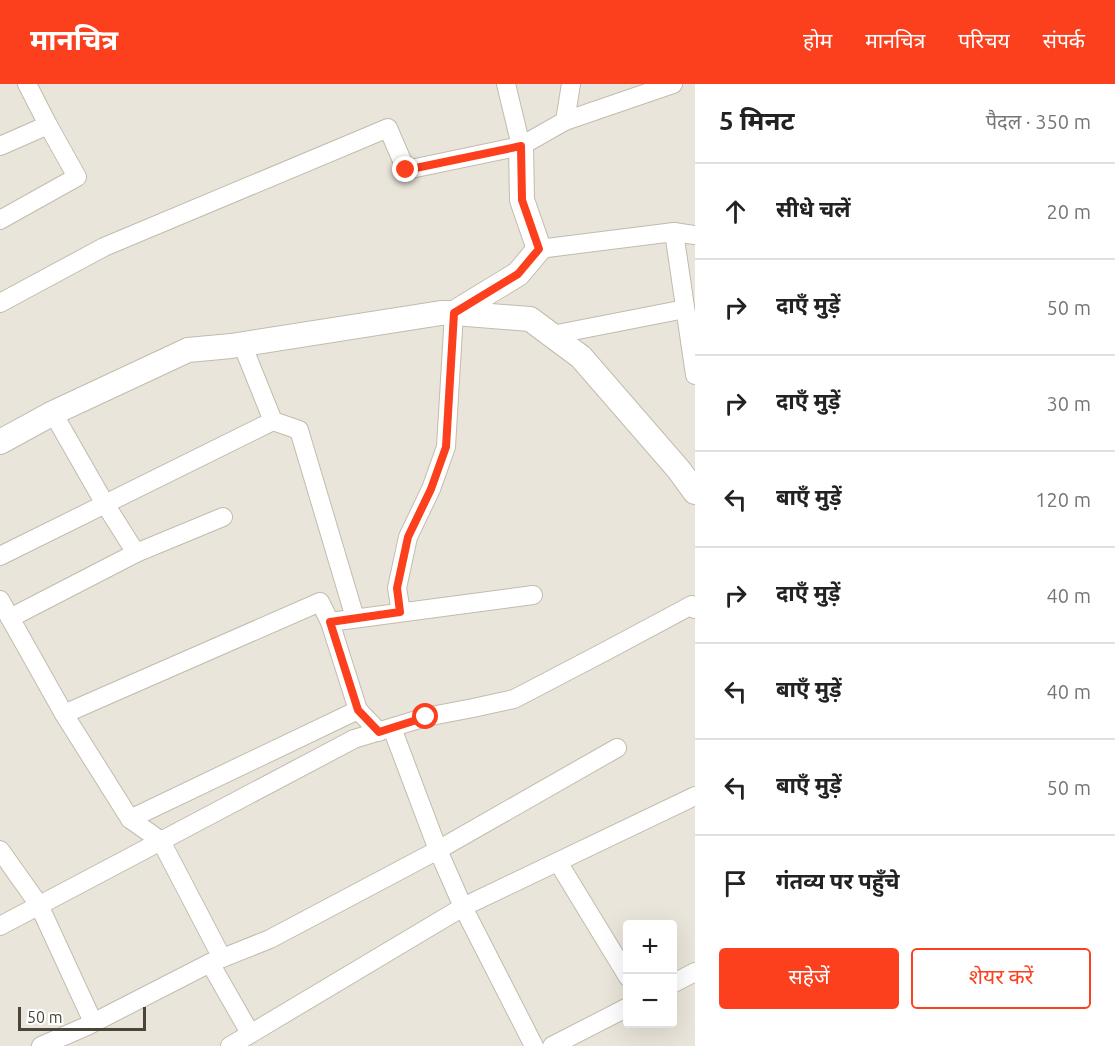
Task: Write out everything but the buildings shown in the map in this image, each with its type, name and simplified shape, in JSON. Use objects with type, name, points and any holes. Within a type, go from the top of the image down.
[{"type":"street","points":[[0,220],[77,177],[27,84]]},
{"type":"street","points":[[506,84],[521,146],[522,200],[539,249]]},
{"type":"street","points":[[565,121],[570,84]]},
{"type":"street","points":[[0,303],[104,247],[388,128],[406,170],[521,146],[565,121],[673,84]]},
{"type":"street","points":[[0,146],[48,125]]},
{"type":"street","points":[[674,232],[695,375]]},
{"type":"street","points":[[454,313],[518,274],[539,249],[674,232],[695,235]]},
{"type":"street","points":[[552,335],[685,309]]},
{"type":"street","points":[[0,442],[53,412],[188,350],[231,346],[441,313],[530,319],[581,357],[688,482],[695,501]]},
{"type":"street","points":[[400,612],[397,588],[408,537],[431,489],[446,447],[454,313]]},
{"type":"street","points":[[242,344],[273,421]]},
{"type":"street","points":[[53,412],[105,504],[136,553]]},
{"type":"street","points":[[0,556],[273,421],[298,430],[355,618]]},
{"type":"street","points":[[10,618],[136,553],[223,517]]},
{"type":"street","points":[[330,622],[533,595]]},
{"type":"street","points":[[0,600],[64,714],[130,819],[161,841],[250,1033]]},
{"type":"street","points":[[64,714],[320,602],[330,622],[358,710],[386,730],[464,907],[534,1046]]},
{"type":"street","points":[[0,926],[354,740],[426,717],[514,699],[692,605],[695,609]]},
{"type":"street","points":[[130,819],[358,710]]},
{"type":"street","points":[[41,1046],[62,1042],[93,1022],[216,961],[270,939],[438,850],[617,748]]},
{"type":"street","points":[[230,1046],[464,907],[695,796]]},
{"type":"street","points":[[0,850],[39,905],[93,1022]]},
{"type":"street","points":[[558,862],[625,974]]},
{"type":"street","points":[[677,981],[695,972]]},
{"type":"street","points":[[552,1046],[623,1009]]},
{"type":"shaded area","points":[[0,84],[695,84],[695,1046],[0,1046]]},
{"type":"route","points":[[406,170],[521,146],[522,200],[539,249],[518,274],[454,313],[446,447],[431,489],[408,537],[397,588],[400,612],[330,622],[358,710],[379,732],[426,717]]}]
